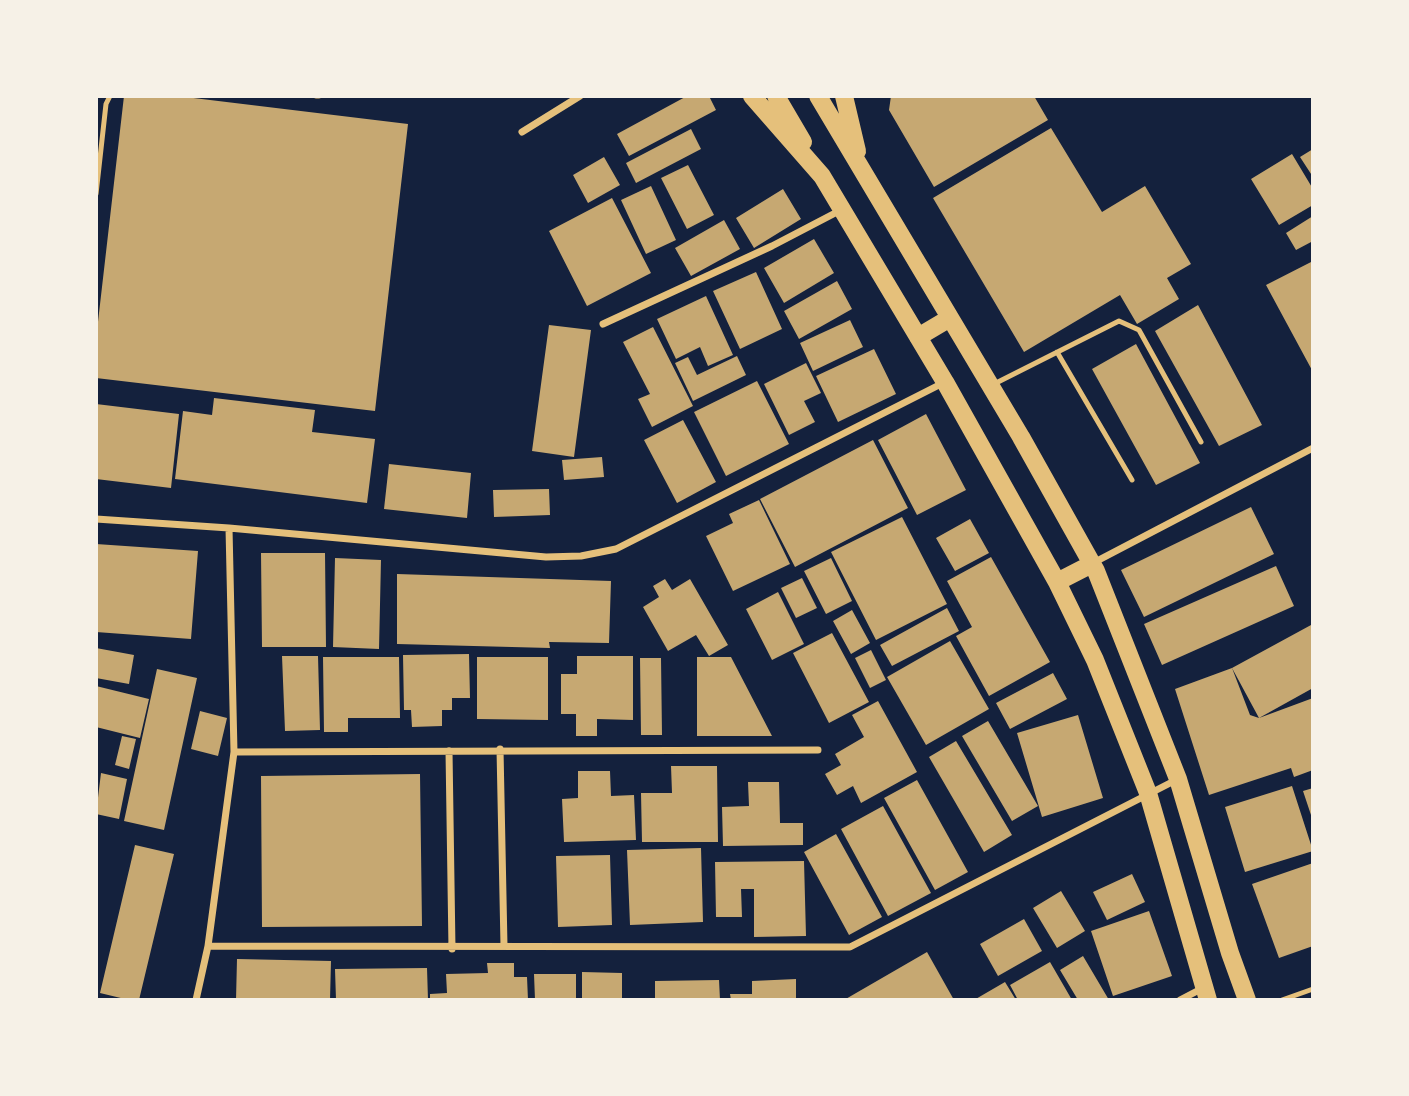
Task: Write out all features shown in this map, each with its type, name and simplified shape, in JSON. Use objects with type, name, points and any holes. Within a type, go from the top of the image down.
[{"type":"main road","points":[[752,96],[822,176]]},
{"type":"main road","points":[[776,96],[945,382],[1058,582],[1094,660],[1148,793],[1206,994]]},
{"type":"main road","points":[[818,96],[991,385],[1092,564],[1178,779],[1230,953],[1247,1000]]},
{"type":"main road","points":[[844,96],[862,172]]},
{"type":"main road","points":[[918,337],[950,318]]},
{"type":"main road","points":[[1058,582],[1092,564]]},
{"type":"street","points":[[522,132],[580,96]]},
{"type":"street","points":[[603,324],[772,246],[841,209]]},
{"type":"street","points":[[96,519],[546,556],[592,554],[615,549],[945,382]]},
{"type":"street","points":[[1092,564],[1313,448]]},
{"type":"street","points":[[196,1000],[208,946],[234,752],[229,528]]},
{"type":"street","points":[[500,749],[504,946]]},
{"type":"street","points":[[234,752],[818,750]]},
{"type":"street","points":[[449,751],[453,948]]},
{"type":"street","points":[[208,946],[850,947],[1178,779]]},
{"type":"street","points":[[1180,1000],[1206,994]]},
{"type":"lane","points":[[96,194],[106,104],[110,96]]},
{"type":"lane","points":[[991,385],[1119,321],[1139,330],[1201,443]]},
{"type":"lane","points":[[1057,352],[1132,480]]},
{"type":"lane","points":[[1282,1000],[1313,989]]},
{"type":"building","points":[[124,96],[177,96],[408,124],[375,411],[96,378],[96,339]]},
{"type":"building","points":[[687,96],[709,96],[716,110],[629,156],[617,134]]},
{"type":"building","points":[[891,96],[1034,96],[1048,120],[934,187],[889,110]]},
{"type":"building","points":[[1051,128],[1102,212],[1145,186],[1191,264],[1167,278],[1179,299],[1137,324],[1120,295],[1024,352],[933,198]]},
{"type":"building","points":[[691,129],[701,149],[636,183],[626,163]]},
{"type":"building","points":[[1313,149],[1313,177],[1300,157]]},
{"type":"building","points":[[1292,154],[1313,189],[1313,205],[1279,225],[1251,179]]},
{"type":"building","points":[[604,157],[620,185],[588,203],[573,175]]},
{"type":"building","points":[[688,165],[714,215],[687,229],[661,178]]},
{"type":"building","points":[[651,186],[676,240],[646,254],[621,200]]},
{"type":"building","points":[[783,189],[801,219],[754,248],[736,218]]},
{"type":"building","points":[[612,198],[651,273],[587,306],[549,231]]},
{"type":"building","points":[[1313,216],[1313,241],[1296,250],[1286,233]]},
{"type":"building","points":[[724,220],[740,249],[691,276],[675,248]]},
{"type":"building","points":[[814,239],[834,273],[784,303],[764,268]]},
{"type":"building","points":[[1313,261],[1313,372],[1266,285]]},
{"type":"building","points":[[756,272],[782,329],[740,349],[713,291]]},
{"type":"building","points":[[837,281],[852,309],[799,339],[784,311]]},
{"type":"building","points":[[706,296],[733,355],[708,366],[700,347],[676,359],[657,319]]},
{"type":"building","points":[[1198,305],[1262,425],[1219,446],[1155,331]]},
{"type":"building","points":[[850,320],[863,347],[813,371],[800,343]]},
{"type":"building","points":[[549,325],[591,330],[574,457],[532,451]]},
{"type":"building","points":[[653,327],[693,406],[652,427],[638,399],[650,394],[623,342]]},
{"type":"building","points":[[1136,344],[1200,463],[1156,485],[1092,369]]},
{"type":"building","points":[[874,349],[896,394],[838,422],[816,376]]},
{"type":"building","points":[[737,356],[746,375],[693,401],[675,363],[688,357],[697,375]]},
{"type":"building","points":[[806,363],[821,393],[804,401],[815,422],[789,435],[764,384]]},
{"type":"building","points":[[757,381],[789,444],[726,476],[694,412]]},
{"type":"building","points":[[214,398],[315,410],[312,432],[375,439],[367,503],[175,479],[183,411],[212,415]]},
{"type":"building","points":[[96,404],[179,414],[171,488],[96,479]]},
{"type":"building","points":[[926,414],[966,490],[917,515],[878,440]]},
{"type":"building","points":[[683,420],[716,482],[677,503],[644,440]]},
{"type":"building","points":[[873,440],[908,508],[795,567],[760,499]]},
{"type":"building","points":[[602,457],[604,477],[564,480],[562,460]]},
{"type":"building","points":[[389,464],[471,473],[467,518],[384,509]]},
{"type":"building","points":[[549,489],[550,515],[494,517],[493,490]]},
{"type":"building","points":[[759,500],[790,564],[733,591],[706,536],[733,523],[729,514]]},
{"type":"building","points":[[1251,507],[1274,554],[1144,617],[1121,570]]},
{"type":"building","points":[[902,517],[947,604],[876,640],[831,552]]},
{"type":"building","points":[[970,519],[989,553],[955,571],[936,538]]},
{"type":"building","points":[[96,544],[198,551],[191,639],[96,632]]},
{"type":"building","points":[[261,553],[325,553],[326,647],[262,647]]},
{"type":"building","points":[[991,557],[1050,662],[989,696],[956,636],[972,627],[947,581]]},
{"type":"building","points":[[335,558],[381,560],[379,649],[333,647]]},
{"type":"building","points":[[831,558],[852,601],[826,614],[804,571]]},
{"type":"building","points":[[1276,566],[1294,606],[1162,665],[1144,624]]},
{"type":"building","points":[[397,574],[611,581],[609,643],[549,642],[550,648],[397,644]]},
{"type":"building","points":[[802,578],[817,608],[796,618],[781,588]]},
{"type":"building","points":[[665,579],[672,590],[690,579],[728,645],[709,656],[696,635],[668,651],[643,607],[659,597],[653,586]]},
{"type":"building","points":[[778,592],[804,644],[772,660],[746,609]]},
{"type":"building","points":[[947,608],[959,631],[892,666],[880,645]]},
{"type":"building","points":[[852,610],[870,643],[851,654],[833,621]]},
{"type":"building","points":[[1311,625],[1313,688],[1259,718],[1232,668]]},
{"type":"building","points":[[832,633],[869,702],[829,723],[793,653]]},
{"type":"building","points":[[950,641],[989,709],[926,745],[887,677]]},
{"type":"building","points":[[96,648],[134,655],[129,684],[96,678]]},
{"type":"building","points":[[871,650],[886,680],[870,688],[855,658]]},
{"type":"building","points":[[469,654],[470,698],[452,698],[452,710],[442,710],[442,726],[412,727],[411,710],[404,710],[403,655]]},
{"type":"building","points":[[282,656],[318,656],[320,730],[285,731]]},
{"type":"building","points":[[577,656],[633,656],[633,720],[597,719],[597,736],[576,736],[576,714],[561,714],[561,674],[577,674]]},
{"type":"building","points":[[323,657],[399,657],[400,718],[348,718],[348,732],[324,732]]},
{"type":"building","points":[[477,657],[548,657],[548,720],[477,719]]},
{"type":"building","points":[[697,657],[731,657],[772,736],[697,736]]},
{"type":"building","points":[[640,658],[661,658],[662,735],[641,735]]},
{"type":"building","points":[[1232,668],[1250,715],[1259,718],[1313,698],[1313,770],[1294,777],[1291,768],[1209,795],[1175,689]]},
{"type":"building","points":[[157,669],[197,678],[164,830],[124,821]]},
{"type":"building","points":[[1053,673],[1067,699],[1010,729],[996,703]]},
{"type":"building","points":[[96,686],[149,699],[140,738],[96,727]]},
{"type":"building","points":[[878,701],[917,772],[861,803],[853,786],[837,795],[825,774],[841,765],[835,754],[864,737],[852,715]]},
{"type":"building","points":[[200,711],[227,718],[218,756],[191,749]]},
{"type":"building","points":[[1078,715],[1103,798],[1042,817],[1017,733]]},
{"type":"building","points":[[988,721],[1038,806],[1012,821],[962,736]]},
{"type":"building","points":[[122,736],[136,739],[129,769],[115,765]]},
{"type":"building","points":[[956,741],[1012,835],[984,852],[929,757]]},
{"type":"building","points":[[671,766],[717,766],[718,842],[642,842],[641,793],[672,793]]},
{"type":"building","points":[[578,771],[610,771],[611,796],[634,795],[636,840],[564,842],[562,799],[578,798]]},
{"type":"building","points":[[101,773],[127,779],[119,819],[96,814]]},
{"type":"building","points":[[420,774],[422,926],[262,927],[261,776]]},
{"type":"building","points":[[917,780],[968,872],[935,890],[884,798]]},
{"type":"building","points":[[748,782],[779,782],[780,823],[803,823],[803,845],[723,846],[722,807],[749,806]]},
{"type":"building","points":[[1292,786],[1313,851],[1245,872],[1225,807]]},
{"type":"building","points":[[1313,788],[1313,817],[1312,818],[1303,791]]},
{"type":"building","points":[[883,806],[931,893],[888,916],[841,829]]},
{"type":"building","points":[[836,834],[882,917],[849,935],[804,852]]},
{"type":"building","points":[[135,845],[174,854],[139,1000],[129,1000],[100,993]]},
{"type":"building","points":[[701,848],[703,922],[630,925],[627,850]]},
{"type":"building","points":[[610,855],[612,925],[558,927],[556,856]]},
{"type":"building","points":[[804,861],[806,936],[754,937],[754,889],[741,889],[742,917],[716,917],[715,862]]},
{"type":"building","points":[[1313,863],[1313,946],[1279,958],[1252,884]]},
{"type":"building","points":[[1132,874],[1145,902],[1107,920],[1093,892]]},
{"type":"building","points":[[1061,891],[1085,931],[1057,948],[1033,908]]},
{"type":"building","points":[[1149,911],[1172,976],[1113,996],[1091,931]]},
{"type":"building","points":[[1024,919],[1042,951],[998,976],[980,944]]},
{"type":"building","points":[[927,952],[954,1000],[844,1000]]},
{"type":"building","points":[[1083,956],[1109,1000],[1078,1000],[1060,970]]},
{"type":"building","points":[[237,959],[331,961],[330,1000],[236,1000]]},
{"type":"building","points":[[1050,962],[1072,1000],[1018,1000],[1010,985]]},
{"type":"building","points":[[487,963],[514,963],[514,977],[527,977],[528,1000],[430,1000],[430,994],[447,993],[446,974],[488,973]]},
{"type":"building","points":[[427,968],[428,1000],[336,1000],[335,969]]},
{"type":"building","points":[[582,972],[622,973],[622,1000],[582,1000]]},
{"type":"building","points":[[534,974],[576,974],[576,1000],[535,1000]]},
{"type":"building","points":[[796,979],[796,1000],[731,1000],[730,994],[752,994],[752,981]]},
{"type":"building","points":[[719,980],[720,1000],[655,1000],[655,981]]},
{"type":"building","points":[[1005,982],[1016,1000],[974,1000]]}]
